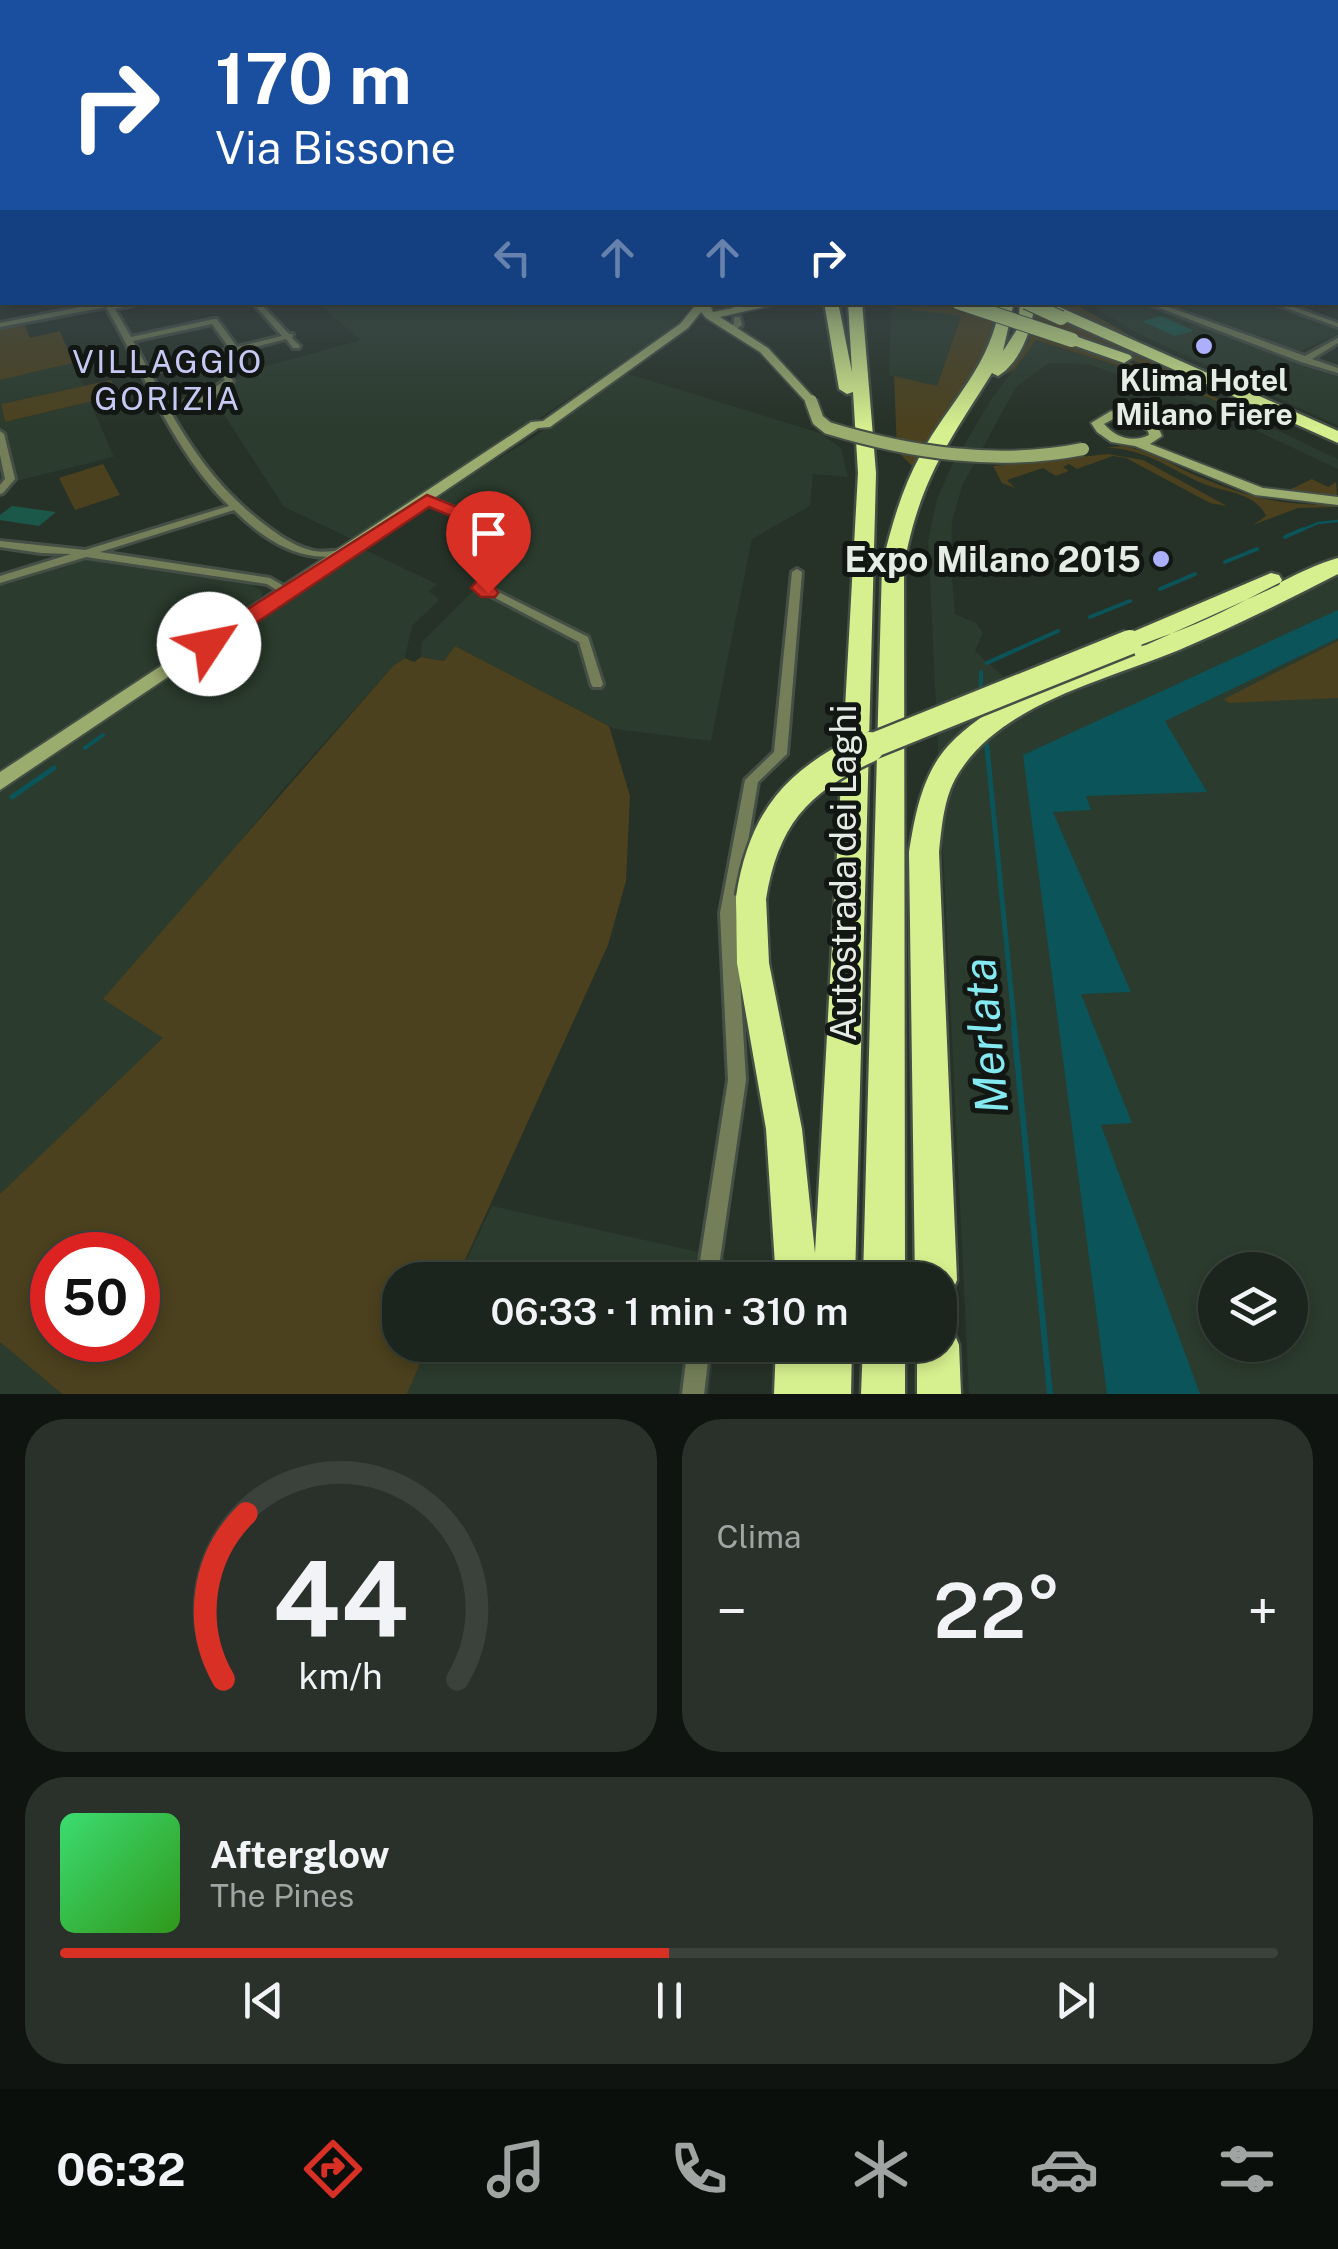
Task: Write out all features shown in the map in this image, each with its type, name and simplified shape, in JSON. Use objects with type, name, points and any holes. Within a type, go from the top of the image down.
[{"type":"highway","points":[[833,305],[865,523]]},
{"type":"highway","points":[[854,305],[866,448],[865,523]]},
{"type":"highway","points":[[967,305],[1183,380],[1338,440]]},
{"type":"highway","points":[[924,472],[935,444],[993,360],[1008,305]]},
{"type":"highway","points":[[924,472],[1018,344],[1026,328],[1026,305]]},
{"type":"highway","points":[[1039,305],[1068,312],[1338,440]]},
{"type":"highway","name":"Autostrada dei Laghi","points":[[884,1262],[893,566],[902,522],[924,472]]},
{"type":"highway","name":"Autostrada dei Laghi","points":[[835,1262],[865,523]]},
{"type":"highway","points":[[935,1262],[924,852],[930,811],[949,765],[988,727],[1338,546]]},
{"type":"highway","points":[[795,1262],[784,1129],[753,964],[751,898],[755,863],[772,822],[798,790],[824,770],[866,748],[1138,648],[1338,565]]},
{"type":"highway","points":[[796,1394],[797,1362]]},
{"type":"highway","points":[[829,1394],[830,1362]]},
{"type":"highway","points":[[883,1394],[884,1362]]},
{"type":"highway","points":[[938,1362],[939,1394]]},
{"type":"main road","points":[[0,782],[349,550],[539,430],[686,325],[704,305]]},
{"type":"main road","points":[[705,305],[704,310],[712,316],[741,316],[762,305]]},
{"type":"main road","points":[[711,305],[741,316],[764,350],[811,401],[818,420],[828,428],[944,453],[1020,459],[1154,439]]},
{"type":"main road","points":[[686,325],[712,316],[741,316],[772,305]]},
{"type":"main road","points":[[1154,439],[1156,432],[1151,425],[1124,415],[1098,420],[1098,428],[1104,434],[1260,492],[1338,501]]},
{"type":"main road","points":[[1083,449],[1104,434]]},
{"type":"main road","points":[[1154,439],[1176,460]]},
{"type":"street","points":[[258,305],[296,346]]},
{"type":"street","points":[[1155,305],[1338,371]]},
{"type":"street","points":[[1281,305],[1338,325]]},
{"type":"street","points":[[0,326],[109,306],[190,457],[241,516],[311,556],[349,550]]},
{"type":"street","points":[[128,340],[214,321],[235,350]]},
{"type":"street","points":[[145,372],[290,336]]},
{"type":"street","points":[[1304,360],[1338,340]]},
{"type":"street","points":[[164,410],[204,399],[229,381],[211,356]]},
{"type":"street","points":[[0,434],[10,475],[0,491]]},
{"type":"street","points":[[427,500],[520,536],[521,544],[482,588],[584,640],[596,684]]},
{"type":"street","points":[[0,580],[235,508]]},
{"type":"street","points":[[34,549],[62,550],[131,539]]},
{"type":"street","points":[[0,544],[262,583],[287,592]]},
{"type":"street","points":[[62,550],[83,555]]},
{"type":"street","points":[[711,1262],[737,1080],[728,913],[752,780],[780,754],[797,572]]},
{"type":"street","points":[[262,583],[314,575]]},
{"type":"street","points":[[257,612],[265,591],[262,583]]},
{"type":"street","points":[[693,1394],[697,1362]]},
{"type":"shaded area","points":[[319,305],[693,305],[669,330],[358,542],[284,507],[213,398],[245,372],[361,340]]},
{"type":"shaded area","points":[[1003,305],[997,338],[914,468],[897,451],[894,376],[937,386],[961,316],[895,308]]},
{"type":"shaded area","points":[[1034,305],[1077,305],[1172,359],[1070,315],[1059,320],[1204,386],[1073,339],[1256,414],[1252,416],[1175,384],[1036,340],[1015,369],[1005,375],[1029,341]]},
{"type":"shaded area","points":[[1091,305],[1145,305],[1338,374],[1338,426],[1137,333]]},
{"type":"shaded area","points":[[1162,305],[1267,305],[1338,328],[1338,334],[1297,353]]},
{"type":"shaded area","points":[[891,307],[961,315],[937,386],[889,375]]},
{"type":"shaded area","points":[[24,323],[30,338],[60,331],[73,363],[0,380],[0,328]]},
{"type":"shaded area","points":[[1036,340],[1192,390],[1338,459],[1338,469],[1195,402],[1088,364],[1049,363],[1016,387],[962,486],[952,521],[951,567],[955,614],[976,623],[983,633],[975,651],[1022,693],[1278,585],[1321,561],[1338,571],[1338,1394],[969,1394],[928,540],[937,499],[952,465],[992,398]]},
{"type":"shaded area","points":[[73,363],[84,386],[1,404],[5,422],[90,402],[114,457],[0,485],[0,380]]},
{"type":"shaded area","points":[[622,372],[820,433],[841,448],[848,477],[813,474],[810,506],[752,539],[711,741],[615,729],[455,646],[444,661],[421,657],[422,642],[523,541],[430,500],[534,437]]},
{"type":"shaded area","points":[[111,380],[118,395],[5,422],[1,404]]},
{"type":"shaded area","points":[[1122,446],[1148,453],[1222,486],[1273,500],[1326,504],[1321,493],[1289,490],[1312,479],[1328,487],[1336,482],[1338,507],[1298,508],[1253,525],[1266,516],[1254,502],[1199,482],[1142,454],[1105,448]]},
{"type":"shaded area","points":[[1108,454],[1143,460],[1227,506],[1210,503],[1126,458],[1113,456],[1077,469],[1069,464],[1063,467],[1069,471],[1056,476],[1043,468],[1007,480],[1015,488],[1002,483],[993,466]]},
{"type":"shaded area","points":[[103,464],[120,495],[75,510],[59,478]]},
{"type":"shaded area","points":[[359,547],[437,584],[429,591],[439,600],[412,626],[405,658],[393,666],[284,788],[187,907],[104,999],[164,1038],[0,1194],[0,792],[138,693]]},
{"type":"shaded area","points":[[82,556],[248,581],[263,592],[255,612],[0,780],[0,581]]},
{"type":"shaded area","points":[[1338,641],[1338,698],[1229,703],[1224,699]]},
{"type":"shaded area","points":[[455,646],[609,726],[630,796],[626,881],[608,945],[464,1262],[382,1262],[382,1362],[421,1362],[407,1394],[62,1394],[0,1342],[0,1194],[163,1038],[103,999],[393,666],[405,658],[414,662],[421,657],[444,661]]},
{"type":"shaded area","points":[[492,1206],[725,1258],[725,1262],[466,1262]]},
{"type":"shaded area","points":[[0,1342],[62,1394],[0,1394]]},
{"type":"shaded area","points":[[421,1362],[713,1362],[709,1394],[407,1394]]},
{"type":"water","points":[[1338,610],[1338,638],[1165,721],[1207,792],[1086,796],[1091,810],[1053,812],[1131,992],[1081,994],[1132,1123],[1101,1125],[1200,1394],[1107,1394],[1023,755]]},
{"type":"building","points":[[1162,316],[1194,331],[1174,336],[1142,321]]},
{"type":"building","points":[[12,506],[56,512],[39,526],[0,520],[0,515]]},
{"type":"waterway","name":"Merlata","points":[[1297,532],[1318,523],[1338,521]]},
{"type":"waterway","name":"Merlata","points":[[1285,537],[1303,529]]},
{"type":"waterway","name":"Merlata","points":[[1225,562],[1257,549]]},
{"type":"waterway","name":"Merlata","points":[[1160,589],[1195,574]]},
{"type":"waterway","name":"Merlata","points":[[1090,617],[1130,601]]},
{"type":"waterway","name":"Merlata","points":[[987,663],[1058,631]]},
{"type":"waterway","name":"Merlata","points":[[981,672],[981,693]]},
{"type":"waterway","points":[[85,748],[103,735]]},
{"type":"waterway","name":"Merlata","points":[[986,737],[987,749]]},
{"type":"waterway","name":"Merlata","points":[[987,747],[1015,1031]]},
{"type":"waterway","points":[[12,797],[54,768]]},
{"type":"waterway","name":"Merlata","points":[[1014,1028],[1050,1394]]},
{"type":"tram line","points":[[729,305],[746,305]]},
{"type":"place","name":"Klima Hotel Milano Fiere","points":[[1204,346]]},
{"type":"place","name":"Expo Milano 2015","points":[[1161,559]]},
{"type":"district","name":"VILLAGGIO GORIZIA","points":[[168,380]]},
{"type":"route","points":[[209,644],[427,500],[520,536],[521,544],[483,582],[481,586],[488,593]]}]
